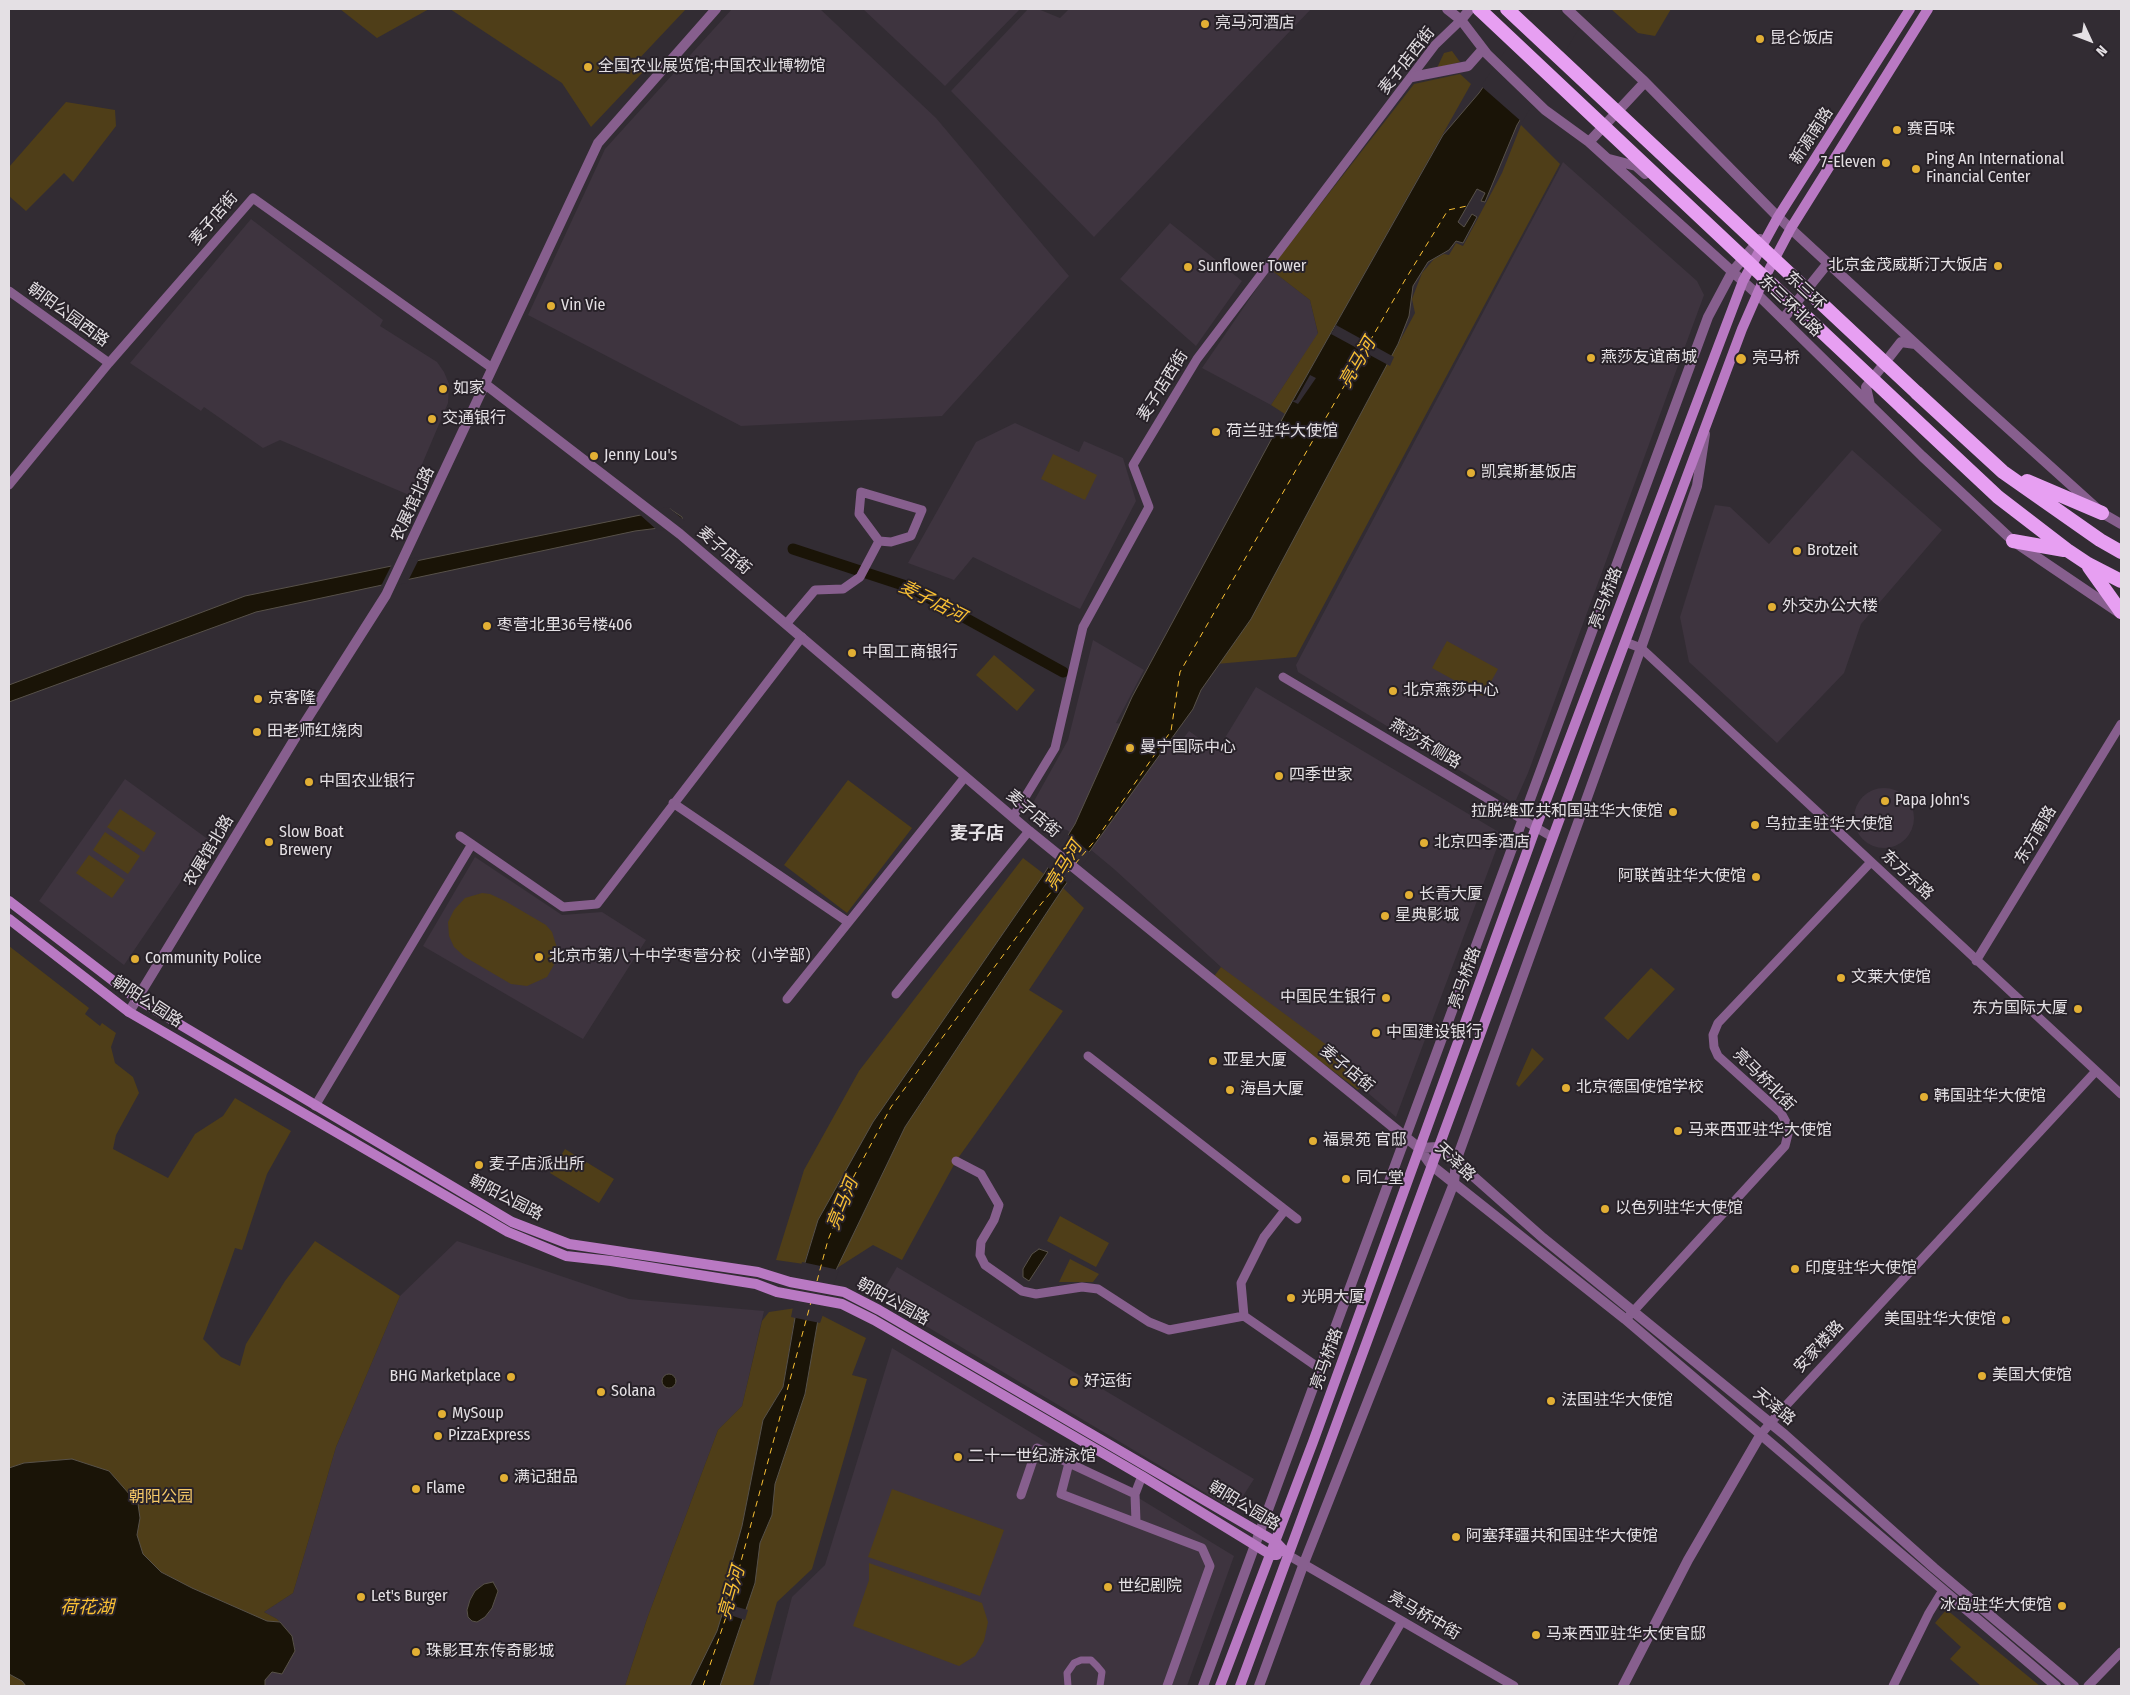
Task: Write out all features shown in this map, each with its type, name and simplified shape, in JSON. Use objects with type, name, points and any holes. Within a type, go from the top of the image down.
[{"type":"highway","name":"东三环","points":[[1479,9],[1998,497],[2066,550],[2121,581]]},
{"type":"highway","name":"东三环","points":[[1506,9],[2003,472],[2100,540],[2121,552]]},
{"type":"highway","points":[[2003,472],[2102,513]]},
{"type":"highway","points":[[2013,541],[2066,550]]},
{"type":"highway","points":[[2088,564],[2121,613]]},
{"type":"main road","name":"新源南路","points":[[1743,281],[1745,265],[1778,217],[1910,9]]},
{"type":"main road","name":"新源南路","points":[[1763,281],[1791,228],[1928,9]]},
{"type":"main road","name":"亮马桥路","points":[[1220,1686],[1276,1542],[1536,827],[1743,281]]},
{"type":"main road","name":"亮马桥路","points":[[1240,1686],[1552,837],[1707,421],[1763,281]]},
{"type":"main road","name":"朝阳公园路","points":[[9,901],[137,1000],[512,1222],[569,1244],[758,1272],[790,1282],[844,1292],[887,1315],[1276,1542],[1288,1555]]},
{"type":"main road","name":"朝阳公园路","points":[[9,919],[129,1012],[508,1232],[566,1256],[612,1261],[756,1284],[788,1293],[842,1304],[874,1320],[1142,1476],[1271,1555],[1288,1555]]},
{"type":"street","name":"农展馆北路","points":[[129,1012],[292,743],[389,588],[598,143],[716,9]]},
{"type":"street","name":"东三环北路","points":[[1447,9],[1461,20],[1485,51],[1546,110],[1589,142],[1743,281],[2013,541],[2121,613]]},
{"type":"street","points":[[1461,20],[1470,9]]},
{"type":"street","points":[[1567,9],[1645,82],[1778,217],[2102,513],[2121,524]]},
{"type":"street","name":"麦子店西街","points":[[1013,817],[1055,748],[1083,627],[1149,507],[1133,465],[1197,359],[1435,45],[1461,20]]},
{"type":"street","points":[[1412,77],[1468,66],[1485,51]]},
{"type":"street","points":[[1589,142],[1645,82]]},
{"type":"street","points":[[1608,159],[1636,166],[1763,281]]},
{"type":"street","name":"麦子店街","points":[[9,485],[109,363],[253,198],[492,368]]},
{"type":"street","points":[[1783,319],[1828,263]]},
{"type":"street","points":[[1203,1686],[1404,1136],[1523,820],[1708,317],[1732,272],[1745,265]]},
{"type":"street","name":"朝阳公园西路","points":[[9,291],[109,363]]},
{"type":"street","points":[[1870,405],[1866,387],[1900,342],[1916,344]]},
{"type":"street","name":"麦子店街","points":[[485,384],[680,534],[787,623],[1029,831],[1419,1148]]},
{"type":"street","points":[[1259,1686],[1304,1563],[1454,1183],[1456,1161],[1641,648],[1697,486],[1707,421]]},
{"type":"street","points":[[861,492],[922,510],[911,536],[891,542],[879,541],[859,514],[861,492]]},
{"type":"street","points":[[787,623],[815,590],[843,589],[860,577],[879,541]]},
{"type":"street","points":[[460,836],[563,907],[597,904],[802,637]]},
{"type":"street","name":"东方东路","points":[[1625,642],[1641,648],[2121,1094]]},
{"type":"street","name":"燕莎东侧路","points":[[1283,677],[1552,837]]},
{"type":"street","name":"东方南路","points":[[1976,961],[2121,724]]},
{"type":"street","points":[[787,998],[965,777]]},
{"type":"street","points":[[673,804],[848,922]]},
{"type":"street","points":[[896,994],[1029,831]]},
{"type":"street","points":[[315,1106],[472,844]]},
{"type":"street","name":"亮马桥北街","points":[[1625,1319],[1785,1146],[1788,1124],[1781,1113],[1718,1056],[1714,1047],[1713,1035],[1718,1024],[1871,862]]},
{"type":"street","points":[[1088,1056],[1297,1220]]},
{"type":"street","name":"安家楼路","points":[[1623,1686],[1688,1560],[1770,1423],[2096,1071]]},
{"type":"street","name":"天泽路","points":[[1419,1148],[1438,1147],[1456,1161],[1544,1238],[1770,1423],[2074,1686]]},
{"type":"street","name":"天泽路","points":[[1419,1148],[1431,1164],[1625,1319],[2056,1686]]},
{"type":"street","points":[[956,1161],[981,1174],[999,1205],[994,1220],[981,1242],[980,1255],[985,1265],[1022,1290],[1036,1294],[1082,1287],[1098,1289],[1149,1322],[1169,1330],[1244,1316],[1319,1368]]},
{"type":"street","points":[[1244,1316],[1241,1283],[1264,1237],[1285,1210]]},
{"type":"street","points":[[1020,1495],[1038,1448],[1135,1494]]},
{"type":"street","points":[[1070,1463],[1062,1494],[1202,1548],[1210,1566],[1167,1686]]},
{"type":"street","points":[[1136,1522],[1135,1494],[1142,1476]]},
{"type":"street","name":"亮马桥中街","points":[[1288,1555],[1514,1686]]},
{"type":"street","points":[[1893,1686],[1929,1613],[1943,1590]]},
{"type":"street","points":[[1364,1686],[1402,1621]]},
{"type":"street","points":[[2088,1686],[2121,1652]]},
{"type":"street","points":[[1068,1686],[1067,1673],[1074,1663],[1081,1660],[1091,1660],[1102,1672],[1100,1686]]},
{"type":"shaded area","points":[[732,9],[820,9],[936,118],[1069,276],[942,416],[741,426],[528,315],[605,149]]},
{"type":"shaded area","points":[[863,9],[1020,9],[945,86]]},
{"type":"shaded area","name":"亮马河酒店","points":[[1028,9],[1038,9],[1060,18],[1069,9],[1311,9],[1094,237],[951,91]]},
{"type":"shaded area","points":[[1563,162],[1697,281],[1704,295],[1528,773],[1516,800],[1510,801],[1298,672],[1296,665]]},
{"type":"shaded area","points":[[251,219],[383,320],[380,326],[437,362],[444,372],[449,384],[448,403],[409,495],[280,440],[263,448],[204,407],[201,411],[130,363]]},
{"type":"shaded area","points":[[1170,223],[1242,281],[1196,346],[1120,279]]},
{"type":"shaded area","points":[[1270,269],[1310,300],[1318,334],[1271,405],[1202,368]]},
{"type":"shaded area","points":[[1015,423],[1079,452],[1084,441],[1123,458],[1136,501],[1080,609],[973,557],[954,580],[908,563],[976,442]]},
{"type":"shaded area","name":"外交办公大楼","points":[[1852,450],[1942,530],[1861,624],[1844,673],[1777,743],[1689,662],[1680,617],[1715,505],[1730,507],[1769,544]]},
{"type":"shaded area","points":[[1093,640],[1144,670],[1116,723],[1131,726],[1140,717],[1182,740],[1189,731],[1217,751],[1256,687],[1502,834],[1396,1117],[1221,967],[1114,869],[1067,830],[1053,827],[1029,810],[1068,740]]},
{"type":"shaded area","points":[[125,779],[209,840],[124,965],[39,901]]},
{"type":"shaded area","points":[[1878,788],[1890,788],[1901,793],[1909,801],[1914,812],[1912,830],[1901,843],[1890,848],[1878,848],[1867,843],[1859,835],[1854,824],[1854,812],[1859,801],[1867,793]]},
{"type":"shaded area","name":"北京市第八十中学枣营分校（小学部）","points":[[475,857],[562,915],[602,912],[646,940],[583,1039],[423,946]]},
{"type":"shaded area","points":[[457,1241],[629,1299],[764,1311],[742,1406],[718,1430],[648,1616],[625,1686],[265,1686],[264,1680],[295,1651],[292,1636],[277,1619],[264,1612],[293,1593],[336,1447],[400,1296]]},
{"type":"shaded area","name":"好运街","points":[[897,1267],[1254,1479],[1234,1510],[879,1298]]},
{"type":"shaded area","points":[[892,1348],[1234,1556],[1187,1686],[769,1686],[792,1597],[825,1565]]},
{"type":"green space","points":[[340,9],[429,9],[377,38]]},
{"type":"green space","name":"全国农业展览馆;中国农业博物馆","points":[[450,9],[686,9],[636,62],[644,71],[591,127],[562,83]]},
{"type":"green space","points":[[1611,9],[1671,9],[1655,36],[1638,33]]},
{"type":"green space","points":[[1452,51],[1460,62],[1437,68],[1444,53]]},
{"type":"green space","points":[[1460,74],[1471,84],[1285,414],[1271,405],[1318,333],[1310,300],[1270,269],[1414,84]]},
{"type":"green space","points":[[66,102],[115,110],[116,126],[73,182],[64,173],[26,211],[9,196],[9,167]]},
{"type":"green space","points":[[1521,125],[1560,164],[1296,657],[1216,664],[1270,580],[1415,313],[1412,299],[1422,273],[1434,259],[1444,254],[1449,255],[1456,243],[1463,246],[1502,173]]},
{"type":"green space","points":[[1053,454],[1097,475],[1085,500],[1041,479]]},
{"type":"green space","points":[[1447,641],[1498,669],[1483,696],[1432,668]]},
{"type":"green space","points":[[994,655],[1035,690],[1017,711],[976,675]]},
{"type":"green space","points":[[848,780],[912,828],[847,913],[784,865]]},
{"type":"green space","points":[[120,809],[156,833],[144,852],[107,827]]},
{"type":"green space","points":[[105,832],[140,856],[128,874],[93,850]]},
{"type":"green space","points":[[89,855],[125,880],[112,898],[76,873]]},
{"type":"green space","points":[[1023,858],[1044,874],[873,1122],[818,1220],[804,1264],[776,1260],[804,1170],[859,1071]]},
{"type":"green space","points":[[1063,888],[1084,908],[1029,990],[1063,1011],[956,1161],[902,1260],[873,1245],[837,1268],[905,1127]]},
{"type":"green space","points":[[482,893],[490,894],[505,901],[546,925],[552,932],[558,951],[556,961],[547,977],[527,986],[511,984],[465,957],[454,947],[449,936],[448,922],[454,910],[465,898]]},
{"type":"green space","name":"朝阳公园","points":[[9,946],[89,1008],[85,1014],[100,1026],[102,1023],[116,1033],[111,1047],[115,1063],[133,1077],[139,1093],[116,1135],[113,1149],[168,1178],[195,1134],[223,1116],[235,1098],[291,1131],[267,1174],[242,1250],[235,1248],[203,1339],[221,1357],[240,1366],[246,1344],[285,1281],[315,1241],[400,1296],[336,1447],[293,1593],[264,1612],[277,1619],[292,1636],[295,1651],[282,1674],[272,1672],[265,1680],[265,1686],[9,1686]]},
{"type":"green space","points":[[1221,967],[1324,1043],[1367,1079],[1358,1090],[1212,979]]},
{"type":"green space","points":[[1651,968],[1675,989],[1628,1040],[1604,1018]]},
{"type":"green space","points":[[1532,1048],[1544,1059],[1519,1087],[1516,1084]]},
{"type":"green space","points":[[565,1149],[614,1179],[599,1203],[550,1173]]},
{"type":"green space","points":[[1060,1216],[1109,1243],[1096,1267],[1047,1241]]},
{"type":"green space","points":[[1070,1259],[1099,1274],[1093,1282],[1059,1282]]},
{"type":"green space","points":[[796,1308],[783,1387],[763,1420],[742,1526],[730,1569],[730,1589],[717,1631],[690,1686],[625,1686],[648,1616],[718,1430],[742,1406],[762,1321],[769,1312]]},
{"type":"green space","points":[[819,1314],[866,1338],[852,1375],[867,1379],[812,1569],[777,1602],[753,1686],[720,1686],[755,1583],[760,1543],[772,1515],[775,1484],[805,1394]]},
{"type":"green space","points":[[892,1489],[1004,1530],[980,1596],[868,1557]]},
{"type":"green space","points":[[869,1563],[982,1603],[988,1622],[984,1641],[975,1656],[959,1666],[853,1626],[869,1580]]},
{"type":"green space","points":[[1946,1610],[2040,1686],[1981,1686],[1950,1659],[1961,1647],[1935,1623]]},
{"type":"water","name":"亮马河","points":[[1537,9],[1588,9],[1517,125],[1485,202],[1481,201],[1485,193],[1477,189],[1458,222],[1464,227],[1472,214],[1477,217],[1463,243],[1456,241],[1449,250],[1428,262],[1413,286],[1409,316],[1398,344],[1251,619],[1201,690],[1193,709],[1063,888],[905,1127],[837,1268],[819,1314],[805,1394],[775,1484],[772,1515],[760,1543],[755,1583],[720,1686],[690,1686],[717,1631],[730,1589],[730,1569],[742,1526],[763,1420],[783,1387],[804,1266],[818,1220],[873,1122],[1044,874],[1075,824],[1132,697],[1285,414],[1443,135],[1479,93]]},
{"type":"water","points":[[670,509],[682,517],[683,525],[635,531],[256,612],[9,702],[9,685],[245,596]]},
{"type":"water","points":[[1039,1249],[1048,1252],[1029,1281],[1023,1277],[1023,1269],[1032,1254]]},
{"type":"water","points":[[666,1374],[672,1374],[676,1381],[672,1388],[666,1388],[662,1384],[662,1378]]},
{"type":"water","name":"荷花湖","points":[[72,1459],[109,1471],[138,1504],[140,1518],[137,1535],[143,1554],[161,1572],[192,1588],[267,1621],[280,1622],[292,1636],[295,1651],[282,1674],[272,1672],[265,1680],[265,1686],[26,1686],[22,1681],[9,1674],[9,1468],[24,1463]]},
{"type":"water","points":[[493,1582],[498,1591],[492,1608],[485,1617],[477,1622],[472,1621],[468,1617],[467,1610],[470,1600],[475,1591],[484,1584]]},
{"type":"pier","points":[[1534,9],[1591,9],[1522,122],[1481,86]]},
{"type":"pier","points":[[1336,325],[1394,357],[1390,366],[1331,334]]},
{"type":"pier","points":[[1310,375],[1316,378],[1298,404],[1292,401],[1296,400]]},
{"type":"pier","points":[[668,507],[685,521],[685,526],[658,531],[638,513]]},
{"type":"pier","points":[[420,557],[407,583],[380,588],[393,562]]},
{"type":"pier","points":[[1066,833],[1091,853],[1069,884],[1046,866]]},
{"type":"pier","points":[[802,1262],[839,1270],[820,1323],[791,1317]]},
{"type":"pier","points":[[723,1603],[748,1610],[745,1620],[721,1612]]},
{"type":"waterway","name":"麦子店河","points":[[793,549],[909,587],[1063,672]]},
{"type":"ferry route","points":[[1075,864],[1097,838],[1171,731],[1180,672],[1405,280],[1448,210],[1467,206]]},
{"type":"ferry route","points":[[817,1281],[828,1240],[854,1176],[891,1107],[1041,904],[1069,871]]},
{"type":"ferry route","points":[[703,1686],[726,1617],[811,1302]]},
{"type":"place","name":"亮马河酒店","points":[[1205,24]]},
{"type":"place","name":"昆仑饭店","points":[[1760,39]]},
{"type":"place","name":"全国农业展览馆;中国农业博物馆","points":[[588,67]]},
{"type":"place","name":"赛百味","points":[[1897,130]]},
{"type":"place","name":"7-Eleven","points":[[1886,163]]},
{"type":"place","name":"Ping An International Financial Center","points":[[1916,169]]},
{"type":"place","name":"北京金茂威斯汀大饭店","points":[[1998,266]]},
{"type":"place","name":"Sunflower Tower","points":[[1188,267]]},
{"type":"place","name":"Vin Vie","points":[[551,306]]},
{"type":"place","name":"燕莎友谊商城","points":[[1591,358]]},
{"type":"place","name":"亮马桥","points":[[1741,359]]},
{"type":"place","name":"如家","points":[[443,389]]},
{"type":"place","name":"交通银行","points":[[432,419]]},
{"type":"place","name":"荷兰驻华大使馆","points":[[1216,432]]},
{"type":"place","name":"Jenny Lou's","points":[[594,456]]},
{"type":"place","name":"凯宾斯基饭店","points":[[1471,473]]},
{"type":"place","name":"Brotzeit","points":[[1797,551]]},
{"type":"place","name":"外交办公大楼","points":[[1772,607]]},
{"type":"place","name":"枣营北里36号楼406","points":[[487,626]]},
{"type":"place","name":"中国工商银行","points":[[852,653]]},
{"type":"place","name":"北京燕莎中心","points":[[1393,691]]},
{"type":"place","name":"京客隆","points":[[258,699]]},
{"type":"place","name":"田老师红烧肉","points":[[257,732]]},
{"type":"place","name":"曼宁国际中心","points":[[1130,748]]},
{"type":"place","name":"四季世家","points":[[1279,776]]},
{"type":"place","name":"中国农业银行","points":[[309,782]]},
{"type":"place","name":"Papa John's","points":[[1885,801]]},
{"type":"place","name":"拉脱维亚共和国驻华大使馆","points":[[1673,812]]},
{"type":"place","name":"乌拉圭驻华大使馆","points":[[1755,825]]},
{"type":"place","name":"Slow Boat Brewery","points":[[269,842]]},
{"type":"place","name":"北京四季酒店","points":[[1424,843]]},
{"type":"place","name":"阿联酋驻华大使馆","points":[[1756,877]]},
{"type":"place","name":"长青大厦","points":[[1409,895]]},
{"type":"place","name":"星典影城","points":[[1385,916]]},
{"type":"place","name":"北京市第八十中学枣营分校（小学部）","points":[[539,957]]},
{"type":"place","name":"Community Police","points":[[135,959]]},
{"type":"place","name":"文莱大使馆","points":[[1841,978]]},
{"type":"place","name":"中国民生银行","points":[[1386,998]]},
{"type":"place","name":"东方国际大厦","points":[[2078,1009]]},
{"type":"place","name":"中国建设银行","points":[[1376,1033]]},
{"type":"place","name":"亚星大厦","points":[[1213,1061]]},
{"type":"place","name":"北京德国使馆学校","points":[[1566,1088]]},
{"type":"place","name":"海昌大厦","points":[[1230,1090]]},
{"type":"place","name":"韩国驻华大使馆","points":[[1924,1097]]},
{"type":"place","name":"马来西亚驻华大使馆","points":[[1678,1131]]},
{"type":"place","name":"福景苑 官邸","points":[[1313,1141]]},
{"type":"place","name":"麦子店派出所","points":[[479,1165]]},
{"type":"place","name":"同仁堂","points":[[1346,1179]]},
{"type":"place","name":"以色列驻华大使馆","points":[[1605,1209]]},
{"type":"place","name":"印度驻华大使馆","points":[[1795,1269]]},
{"type":"place","name":"光明大厦","points":[[1291,1298]]},
{"type":"place","name":"美国驻华大使馆","points":[[2006,1320]]},
{"type":"place","name":"美国大使馆","points":[[1982,1376]]},
{"type":"place","name":"BHG Marketplace","points":[[511,1377]]},
{"type":"place","name":"好运街","points":[[1074,1382]]},
{"type":"place","name":"Solana","points":[[601,1392]]},
{"type":"place","name":"法国驻华大使馆","points":[[1551,1401]]},
{"type":"place","name":"MySoup","points":[[442,1414]]},
{"type":"place","name":"PizzaExpress","points":[[438,1436]]},
{"type":"place","name":"二十一世纪游泳馆","points":[[958,1457]]},
{"type":"place","name":"满记甜品","points":[[504,1478]]},
{"type":"place","name":"Flame","points":[[416,1489]]},
{"type":"place","name":"阿塞拜疆共和国驻华大使馆","points":[[1456,1537]]},
{"type":"place","name":"世纪剧院","points":[[1108,1587]]},
{"type":"place","name":"Let's Burger","points":[[361,1597]]},
{"type":"place","name":"冰岛驻华大使馆","points":[[2062,1606]]},
{"type":"place","name":"马来西亚驻华大使官邸","points":[[1536,1635]]},
{"type":"place","name":"珠影耳东传奇影城","points":[[416,1652]]},
{"type":"district","name":"麦子店","points":[[977,834]]}]
